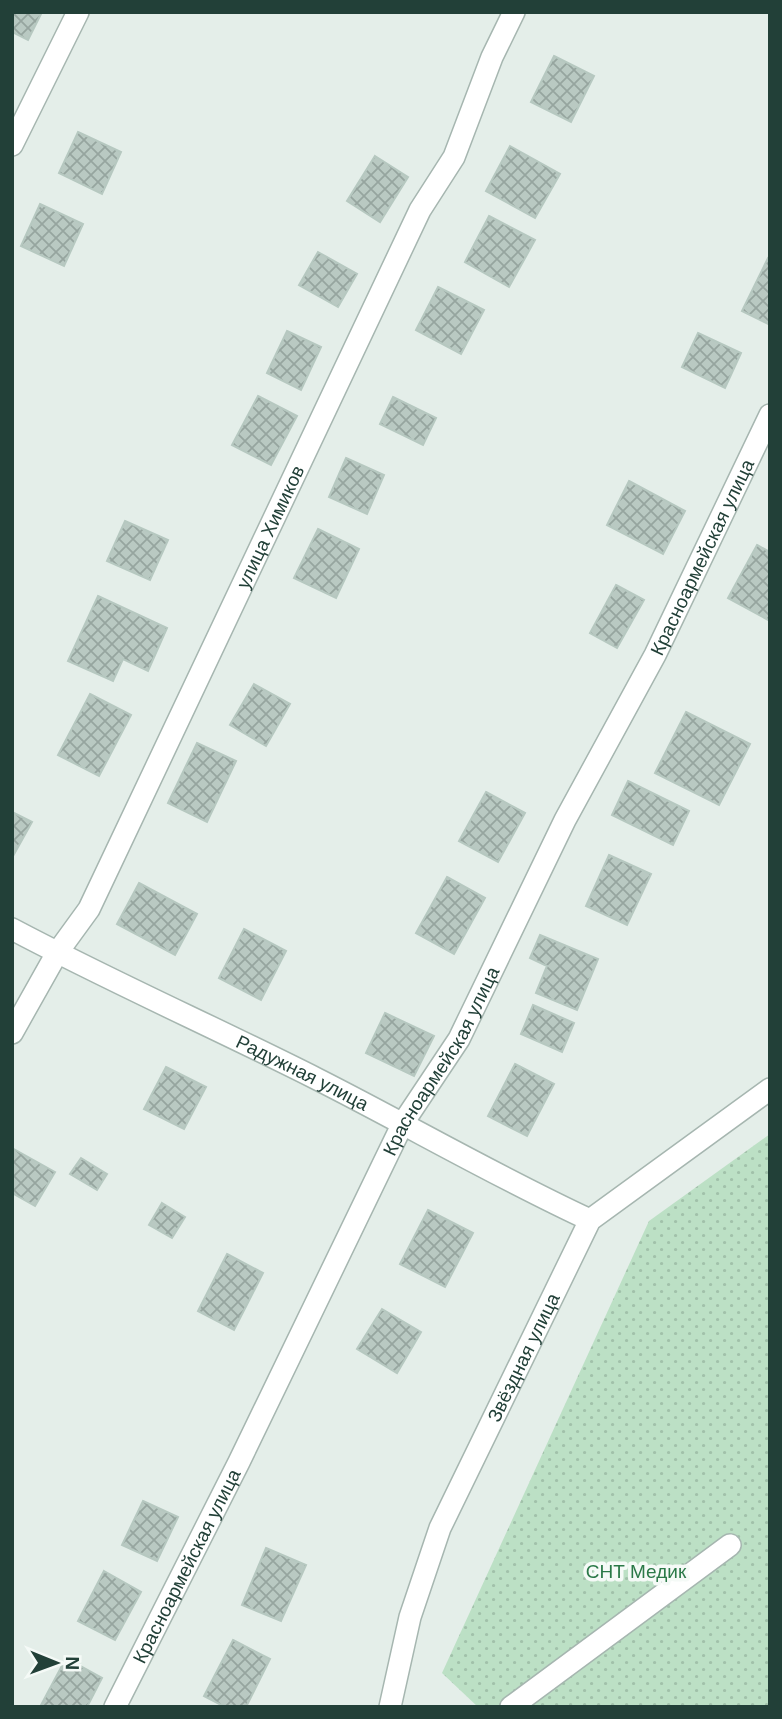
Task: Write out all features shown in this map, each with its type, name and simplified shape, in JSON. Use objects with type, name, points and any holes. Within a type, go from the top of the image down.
[{"type":"street","points":[[12,145],[78,12]]},
{"type":"street","name":"улица Химиков","points":[[12,1033],[57,953],[89,909],[420,210],[454,157],[492,57],[513,12]]},
{"type":"street","name":"Красноармейская улица","points":[[116,1707],[239,1462],[403,1123],[459,1039],[565,820],[655,655],[770,415]]},
{"type":"street","name":"Радужная улица","points":[[12,929],[403,1123],[527,1191],[590,1220]]},
{"type":"street","name":"Звёздная улица","points":[[390,1707],[410,1617],[440,1528],[590,1220],[770,1089]]},
{"type":"street","points":[[511,1707],[730,1545]]},
{"type":"green space","name":"СНТ Медик","points":[[770,1134],[770,1707],[478,1707],[442,1673],[649,1221]]},
{"type":"building","points":[[12,12],[42,12],[28,40],[12,32]]},
{"type":"building","points":[[554,56],[594,76],[571,122],[531,102]]},
{"type":"building","points":[[78,132],[121,152],[102,194],[59,173]]},
{"type":"building","points":[[510,146],[560,174],[535,218],[486,191]]},
{"type":"building","points":[[375,156],[408,177],[380,222],[347,201]]},
{"type":"building","points":[[40,204],[83,224],[64,266],[21,246]]},
{"type":"building","points":[[489,216],[535,240],[509,287],[465,262]]},
{"type":"building","points":[[318,252],[357,274],[338,307],[299,285]]},
{"type":"building","points":[[768,258],[770,259],[770,325],[742,311]]},
{"type":"building","points":[[438,287],[484,310],[461,354],[416,330]]},
{"type":"building","points":[[287,331],[321,347],[301,390],[267,373]]},
{"type":"building","points":[[698,333],[741,353],[725,388],[682,367]]},
{"type":"building","points":[[258,396],[297,416],[271,465],[232,445]]},
{"type":"building","points":[[393,397],[436,418],[423,445],[380,424]]},
{"type":"building","points":[[346,458],[384,475],[367,514],[329,497]]},
{"type":"building","points":[[629,481],[685,511],[663,554],[607,525]]},
{"type":"building","points":[[125,521],[168,540],[150,580],[107,561]]},
{"type":"building","points":[[318,529],[359,549],[336,598],[294,578]]},
{"type":"building","points":[[757,545],[770,552],[770,621],[728,598]]},
{"type":"building","points":[[616,585],[644,600],[617,648],[590,633]]},
{"type":"building","points":[[98,596],[167,628],[148,671],[123,659],[113,681],[68,661]]},
{"type":"building","points":[[254,684],[290,704],[266,746],[230,725]]},
{"type":"building","points":[[90,694],[131,715],[99,776],[58,755]]},
{"type":"building","points":[[686,712],[750,744],[719,805],[655,773]]},
{"type":"building","points":[[197,743],[236,761],[207,822],[168,803]]},
{"type":"building","points":[[628,781],[689,811],[673,845],[612,815]]},
{"type":"building","points":[[486,792],[525,813],[498,862],[459,841]]},
{"type":"building","points":[[12,812],[32,822],[12,858]]},
{"type":"building","points":[[609,855],[651,874],[627,925],[586,906]]},
{"type":"building","points":[[447,877],[485,898],[454,954],[416,933]]},
{"type":"building","points":[[139,883],[197,914],[175,955],[117,924]]},
{"type":"building","points":[[244,929],[286,951],[261,1000],[219,978]]},
{"type":"building","points":[[540,935],[598,959],[577,1010],[536,993],[547,966],[530,958]]},
{"type":"building","points":[[533,1005],[574,1023],[562,1052],[521,1034]]},
{"type":"building","points":[[385,1013],[434,1036],[414,1076],[366,1053]]},
{"type":"building","points":[[515,1064],[554,1084],[527,1136],[488,1116]]},
{"type":"building","points":[[166,1067],[206,1087],[184,1129],[144,1109]]},
{"type":"building","points":[[12,1148],[55,1172],[35,1206],[12,1193]]},
{"type":"building","points":[[81,1158],[107,1174],[97,1190],[70,1174]]},
{"type":"building","points":[[162,1203],[185,1217],[172,1238],[149,1225]]},
{"type":"building","points":[[428,1210],[473,1233],[445,1287],[400,1264]]},
{"type":"building","points":[[227,1254],[263,1273],[234,1330],[198,1311]]},
{"type":"building","points":[[382,1309],[421,1332],[397,1373],[357,1349]]},
{"type":"building","points":[[143,1501],[178,1517],[157,1561],[122,1545]]},
{"type":"building","points":[[266,1548],[306,1565],[281,1621],[242,1605]]},
{"type":"building","points":[[104,1571],[141,1592],[115,1640],[78,1621]]},
{"type":"building","points":[[233,1640],[270,1659],[246,1707],[225,1707],[204,1696]]},
{"type":"building","points":[[66,1658],[102,1678],[87,1707],[40,1707]]}]
